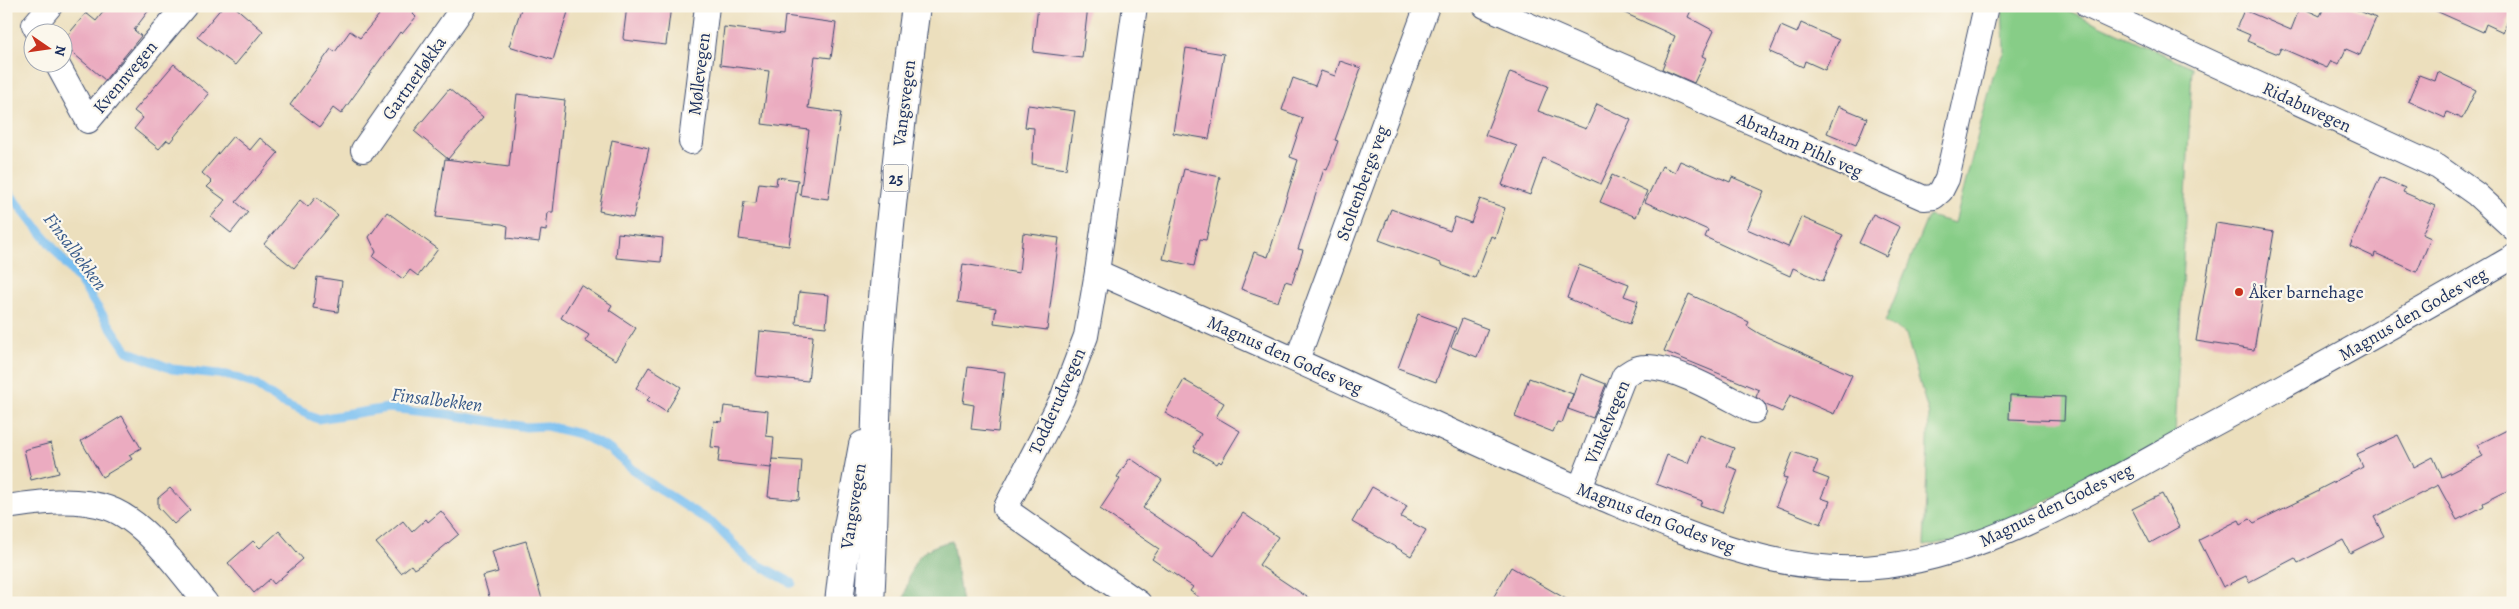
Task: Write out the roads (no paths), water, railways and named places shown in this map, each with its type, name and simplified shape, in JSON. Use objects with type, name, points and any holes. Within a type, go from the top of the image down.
[{"type":"highway","name":"Vangsvegen","points":[[870,603],[874,537],[879,350],[901,122],[916,6]]},
{"type":"highway","name":"Vangsvegen","points":[[839,603],[848,532],[879,350]]},
{"type":"street","points":[[37,22],[50,6]]},
{"type":"street","name":"Kvennvegen","points":[[61,72],[88,121],[185,6]]},
{"type":"street","name":"Gartnerløkka","points":[[363,150],[464,6]]},
{"type":"street","name":"Møllevegen","points":[[691,142],[707,6]]},
{"type":"street","name":"Todderudvegen","points":[[1135,6],[1098,272],[1086,336],[1062,399],[1004,509],[1139,603]]},
{"type":"street","name":"Stoltenbergs veg","points":[[1297,360],[1427,6]]},
{"type":"street","name":"Abraham Pihls veg","points":[[1485,6],[1924,198],[1934,197],[1941,191],[1947,179],[1986,6]]},
{"type":"street","name":"Ridabuvegen","points":[[2088,6],[2438,167],[2476,194],[2513,228]]},
{"type":"street","name":"Magnus den Godes veg","points":[[1098,272],[1580,488],[1694,537],[1783,561],[1830,569],[1887,566],[1934,556],[2003,534],[2101,486],[2367,341],[2513,257]]},
{"type":"street","name":"Vinkelvegen","points":[[1580,488],[1624,376],[1633,370],[1644,367],[1674,372],[1754,411]]},
{"type":"street","points":[[6,507],[61,501],[110,508],[149,536],[206,603]]},
{"type":"waterway","name":"Finsalbekken","points":[[6,189],[79,280],[127,351],[172,369],[227,375],[254,384],[282,403],[318,419],[388,408],[446,414],[526,427],[546,426],[580,434],[609,449],[647,481],[715,525],[748,559],[792,583]]},
{"type":"place","name":"Åker barnehage","points":[[2239,292]]}]
